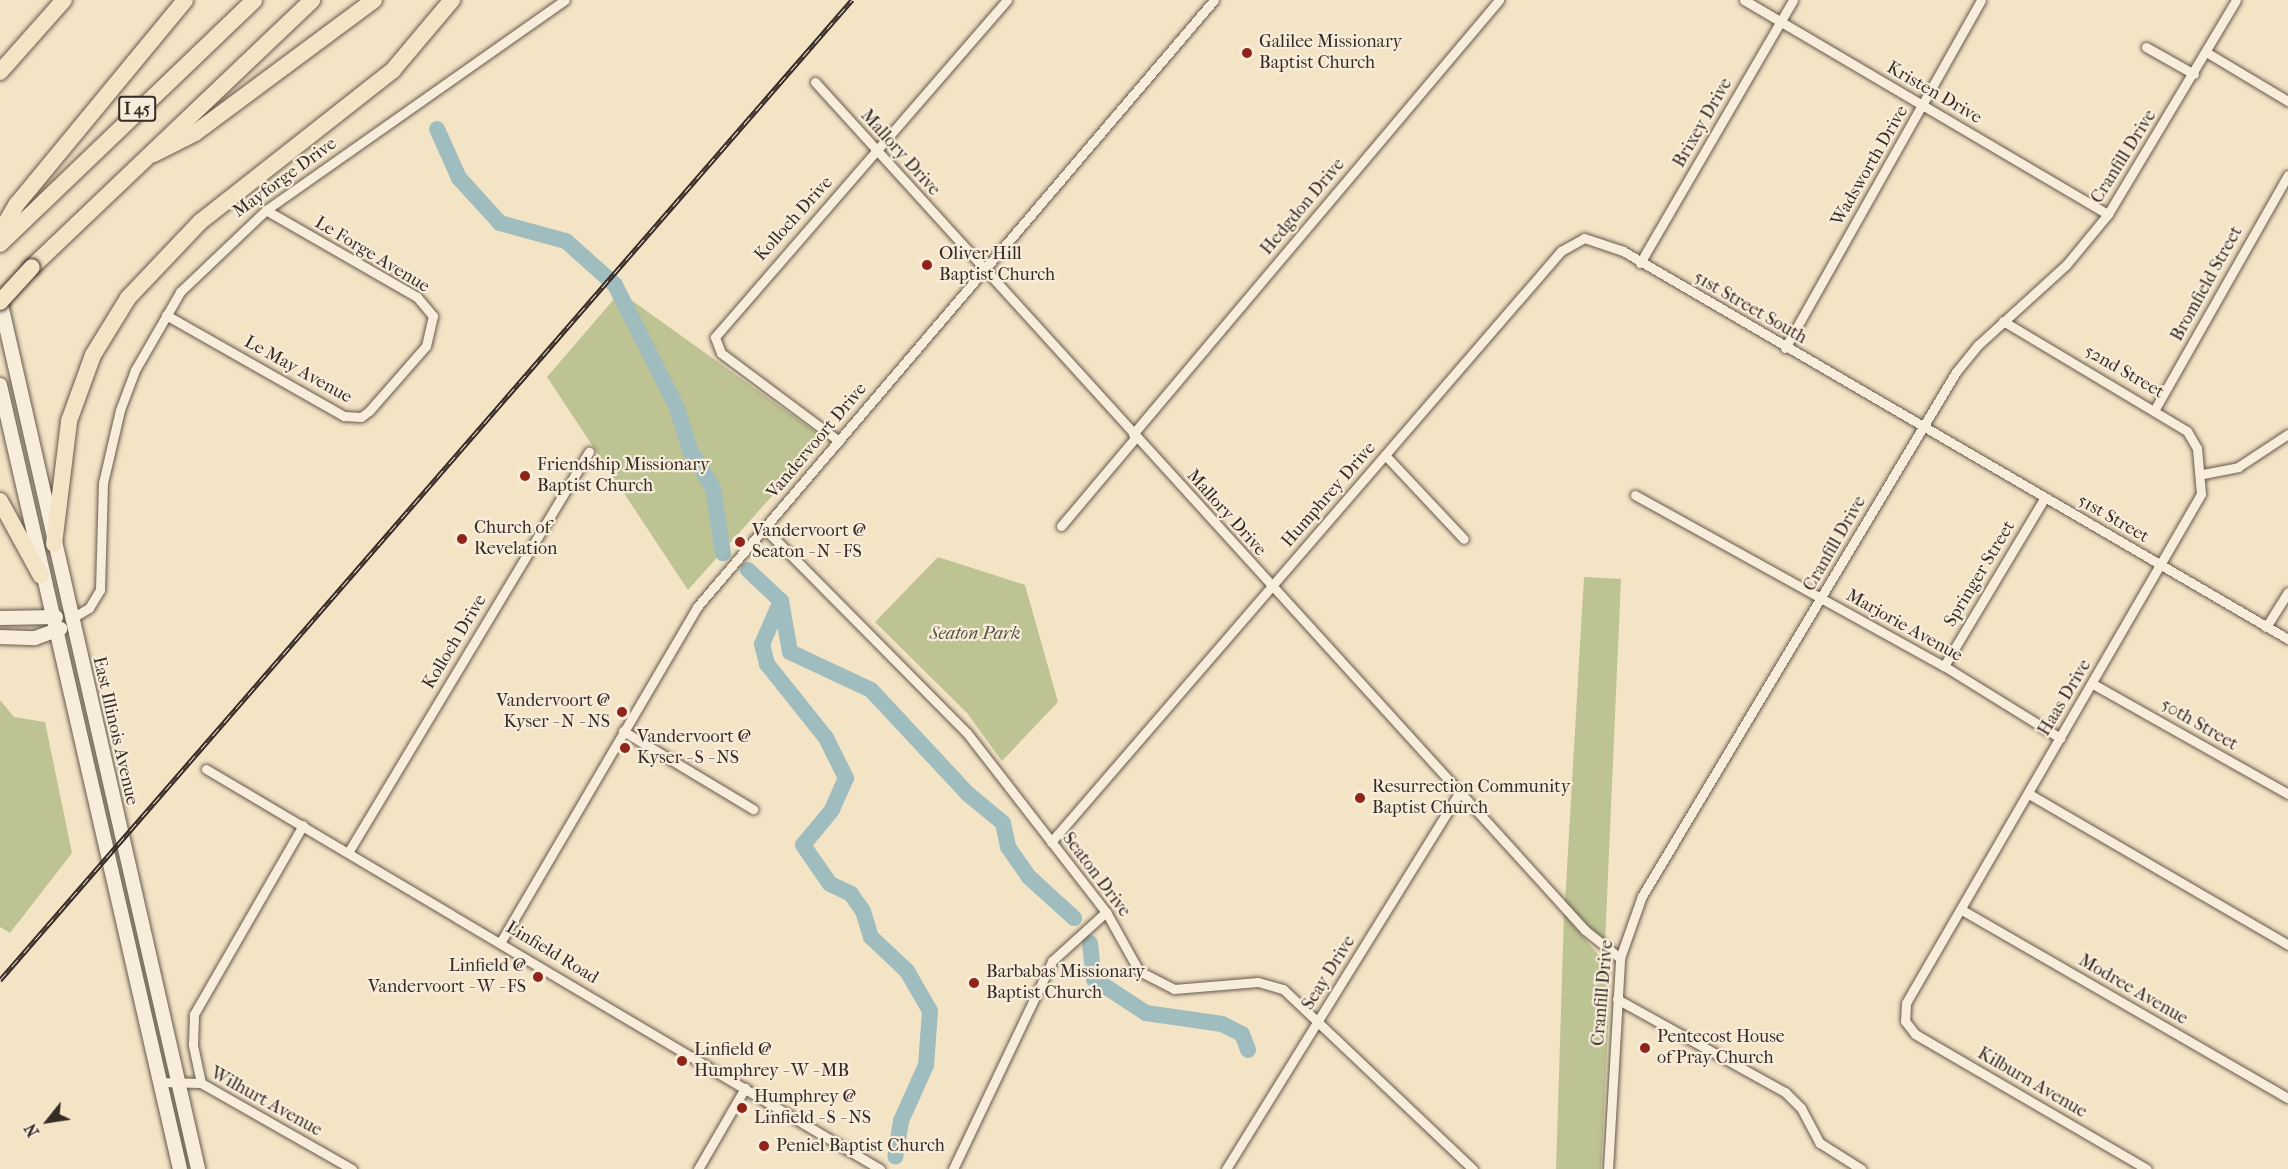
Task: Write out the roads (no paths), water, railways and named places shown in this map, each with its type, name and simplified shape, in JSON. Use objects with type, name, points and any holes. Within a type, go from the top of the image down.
[{"type":"highway","points":[[0,72],[64,0]]},
{"type":"highway","points":[[0,233],[17,204],[185,0]]},
{"type":"highway","name":"I 45","points":[[0,244],[21,221],[254,0]]},
{"type":"highway","name":"I 45","points":[[0,301],[136,164],[312,0]]},
{"type":"highway","points":[[136,164],[195,133],[374,0]]},
{"type":"highway","points":[[54,544],[69,421],[93,356],[128,298],[200,222],[393,70],[452,0]]},
{"type":"highway","points":[[0,501],[40,576]]},
{"type":"main road","name":"East Illinois Avenue","points":[[0,301],[70,619],[198,1169]]},
{"type":"main road","name":"East Illinois Avenue","points":[[0,385],[49,616],[180,1169]]},
{"type":"main road","points":[[0,618],[49,616],[70,619]]},
{"type":"main road","points":[[0,637],[54,634],[70,619]]},
{"type":"street","name":"Mayforge Drive","points":[[70,619],[89,608],[100,590],[100,517],[110,445],[135,370],[166,315],[195,275],[266,210],[566,0]]},
{"type":"street","name":"Kolloch Drive","points":[[838,441],[721,353],[715,337],[1007,0]]},
{"type":"street","name":"Vandervoort Drive","points":[[500,943],[682,627],[983,270],[1215,0]]},
{"type":"street","name":"Hedgdon Drive","points":[[1061,526],[1498,0]]},
{"type":"street","name":"Kristen Drive","points":[[1744,0],[2108,214]]},
{"type":"street","name":"Brixey Drive","points":[[1640,263],[1793,0]]},
{"type":"street","name":"Wadsworth Drive","points":[[1785,348],[1981,0]]},
{"type":"street","name":"Cranfill Drive","points":[[1608,1169],[1620,958],[1642,896],[1822,600],[1956,372],[2003,321],[2066,265],[2108,214],[2194,74],[2236,0]]},
{"type":"street","points":[[2146,47],[2194,74]]},
{"type":"street","points":[[2206,52],[2288,101]]},
{"type":"street","name":"Mallory Drive","points":[[815,82],[875,152],[1459,793],[1592,937],[1620,958]]},
{"type":"street","name":"Bromfield Street","points":[[2155,409],[2288,175]]},
{"type":"street","name":"Le Forge Avenue","points":[[266,210],[427,307],[434,326],[431,337],[403,372]]},
{"type":"street","name":"51st Street South","points":[[1561,251],[1584,238],[1596,238],[1921,428]]},
{"type":"street","name":"Humphrey Drive","points":[[1051,842],[1561,251]]},
{"type":"street","name":"Le May Avenue","points":[[166,315],[352,419],[369,411],[403,372]]},
{"type":"street","name":"52nd Street","points":[[2003,321],[2155,409],[2187,431],[2203,474]]},
{"type":"street","name":"51st Street","points":[[1921,428],[2288,639]]},
{"type":"street","points":[[2203,474],[2238,467],[2288,434]]},
{"type":"street","name":"Kolloch Drive","points":[[350,851],[589,451]]},
{"type":"street","points":[[1384,455],[1464,539]]},
{"type":"street","name":"Haas Drive","points":[[1905,1021],[1906,1003],[2162,567],[2197,503],[2203,474]]},
{"type":"street","name":"Marjorie Avenue","points":[[1635,495],[1944,666],[2060,738]]},
{"type":"street","name":"Springer Street","points":[[1944,666],[2044,499]]},
{"type":"street","name":"Seaton Drive","points":[[764,528],[946,709],[1106,912],[1139,971],[1159,986],[1189,990],[1258,981],[1283,989],[1473,1169]]},
{"type":"street","points":[[2266,627],[2288,592]]},
{"type":"street","name":"50th Street","points":[[2093,684],[2288,794]]},
{"type":"street","points":[[623,730],[753,809]]},
{"type":"street","name":"Linfield Road","points":[[206,769],[350,851],[880,1169]]},
{"type":"street","name":"Seay Drive","points":[[1226,1169],[1459,793]]},
{"type":"street","points":[[2029,794],[2288,945]]},
{"type":"street","points":[[201,1083],[193,1044],[194,1014],[303,825]]},
{"type":"street","name":"Modree Avenue","points":[[1962,910],[2288,1098]]},
{"type":"street","points":[[953,1169],[1052,961],[1106,912]]},
{"type":"street","points":[[1617,999],[1785,1092],[1801,1108],[1820,1143],[1861,1169]]},
{"type":"street","name":"Kilburn Avenue","points":[[1905,1021],[1915,1034],[2147,1169]]},
{"type":"street","name":"Wilhurt Avenue","points":[[160,1082],[179,1080],[201,1083],[352,1169]]},
{"type":"street","points":[[698,1169],[745,1088]]},
{"type":"waterway","points":[[437,129],[459,178],[500,223],[566,241],[615,285],[677,408],[690,450],[713,488],[723,553]]},
{"type":"waterway","points":[[748,570],[781,601],[762,644],[767,664],[826,738],[846,778],[832,810],[803,845],[830,884],[851,894],[863,911],[871,937],[907,971],[930,1011],[926,1065],[901,1121],[895,1157]]},
{"type":"waterway","points":[[781,601],[790,652],[871,690],[968,794],[1003,823],[1008,847],[1029,877],[1074,918]]},
{"type":"waterway","points":[[1090,943],[1094,979],[1146,1013],[1222,1024],[1242,1034],[1248,1050]]},
{"type":"railway","points":[[0,980],[852,0]]},
{"type":"place","name":"Galilee Missionary Baptist Church","points":[[1247,53]]},
{"type":"place","name":"Oliver Hill Baptist Church","points":[[927,265]]},
{"type":"place","name":"Friendship Missionary Baptist Church","points":[[525,476]]},
{"type":"place","name":"Church of Revelation","points":[[462,539]]},
{"type":"place","name":"Vandervoort @ Seaton - N - FS","points":[[740,542]]},
{"type":"place","name":"Vandervoort @ Kyser - N - NS","points":[[622,712]]},
{"type":"place","name":"Vandervoort @ Kyser - S - NS","points":[[625,748]]},
{"type":"place","name":"Resurrection Community Baptist Church","points":[[1360,798]]},
{"type":"place","name":"Linfield @ Vandervoort - W - FS","points":[[538,977]]},
{"type":"place","name":"Barbabas Missionary Baptist Church","points":[[974,983]]},
{"type":"place","name":"Pentecost House of Pray Church","points":[[1645,1048]]},
{"type":"place","name":"Linfield @ Humphrey - W - MB","points":[[682,1061]]},
{"type":"place","name":"Humphrey @ Linfield - S - NS","points":[[742,1108]]},
{"type":"place","name":"Peniel Baptist Church","points":[[764,1146]]},
{"type":"park label","name":"Seaton Park","points":[[975,634]]}]
